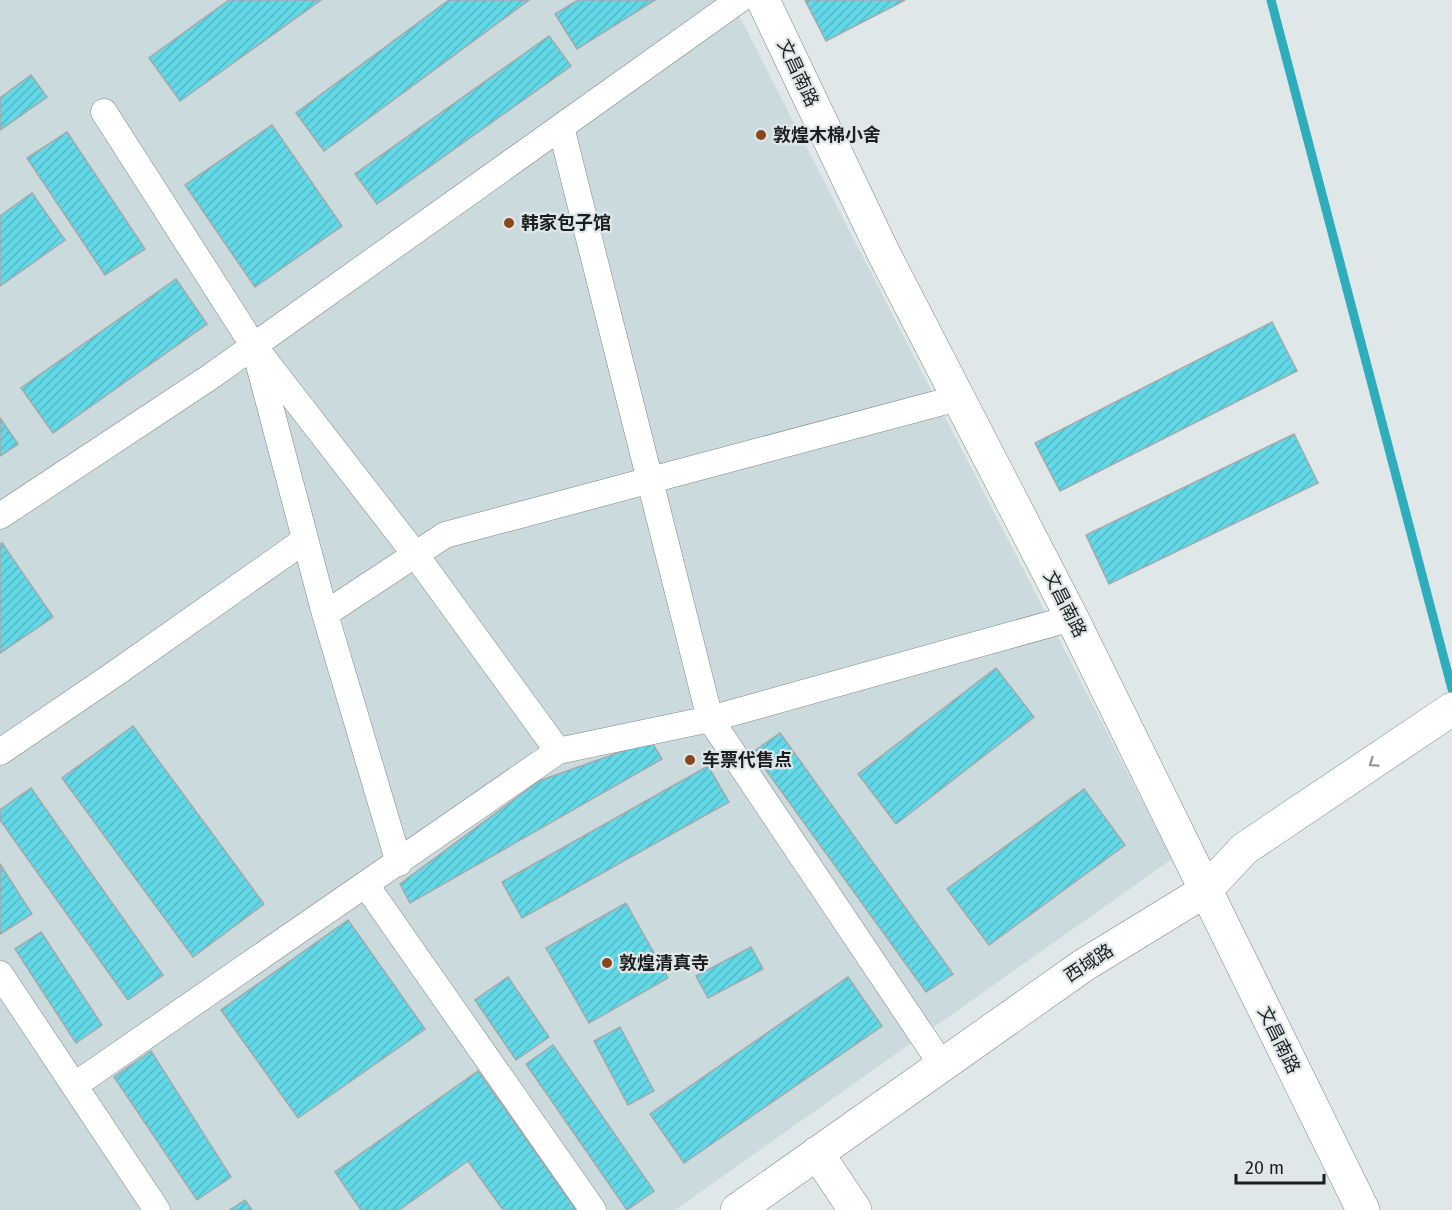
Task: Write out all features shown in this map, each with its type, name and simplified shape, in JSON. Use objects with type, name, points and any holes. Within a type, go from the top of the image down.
[{"type":"street","points":[[0,516],[200,383],[739,0]]},
{"type":"street","name":"文昌南路","points":[[763,0],[883,252],[1072,618],[1363,1210]]},
{"type":"street","points":[[104,112],[253,345],[416,554],[558,751]]},
{"type":"street","points":[[561,127],[711,719],[942,1065]]},
{"type":"street","points":[[253,345],[325,614],[399,863]]},
{"type":"street","points":[[325,614],[445,535],[958,398]]},
{"type":"street","points":[[0,752],[116,674],[305,540]]},
{"type":"street","points":[[75,1085],[558,751],[711,719],[1072,618]]},
{"type":"street","points":[[1434,738],[1452,709]]},
{"type":"street","name":"西域路","points":[[737,1210],[1084,965],[1205,891],[1245,849],[1434,738]]},
{"type":"street","points":[[366,885],[593,1210]]},
{"type":"street","points":[[0,974],[158,1210]]},
{"type":"street","points":[[817,1153],[855,1210]]},
{"type":"shaded area","points":[[0,0],[731,0],[1172,859],[675,1210],[0,1210]]},
{"type":"building","points":[[229,0],[321,0],[180,101],[149,58]]},
{"type":"building","points":[[449,0],[529,0],[324,151],[296,113]]},
{"type":"building","points":[[578,0],[655,0],[577,49],[555,14]]},
{"type":"building","points":[[805,0],[905,0],[826,41]]},
{"type":"building","points":[[549,36],[571,66],[377,204],[355,174]]},
{"type":"building","points":[[31,75],[47,97],[0,130],[0,98]]},
{"type":"building","points":[[272,125],[342,226],[255,287],[185,185]]},
{"type":"building","points":[[67,132],[145,249],[105,275],[27,158]]},
{"type":"building","points":[[32,193],[65,240],[0,286],[0,216]]},
{"type":"building","points":[[176,279],[207,324],[53,433],[21,388]]},
{"type":"building","points":[[1272,322],[1297,371],[1060,491],[1035,443]]},
{"type":"building","points":[[0,418],[18,444],[0,456]]},
{"type":"building","points":[[1294,434],[1318,483],[1109,584],[1086,535]]},
{"type":"building","points":[[2,543],[53,617],[0,653],[0,544]]},
{"type":"building","points":[[996,668],[1034,717],[896,824],[858,774]]},
{"type":"building","points":[[133,726],[264,904],[193,957],[62,778]]},
{"type":"building","points":[[780,733],[953,974],[926,992],[753,752]]},
{"type":"building","points":[[651,741],[662,759],[410,903],[400,884],[539,781]]},
{"type":"building","points":[[708,766],[729,802],[522,918],[502,882]]},
{"type":"building","points":[[31,788],[163,975],[128,1000],[0,820],[0,810]]},
{"type":"building","points":[[1084,789],[1125,845],[989,945],[947,889]]},
{"type":"building","points":[[0,864],[32,914],[0,934]]},
{"type":"building","name":"敦煌清真寺","points":[[626,903],[668,978],[589,1023],[546,948]]},
{"type":"building","points":[[348,920],[425,1029],[298,1118],[221,1010]]},
{"type":"building","points":[[41,932],[102,1025],[76,1043],[15,949]]},
{"type":"building","points":[[751,947],[763,969],[708,998],[696,976]]},
{"type":"building","points":[[508,977],[549,1037],[516,1060],[475,1000]]},
{"type":"building","points":[[848,977],[882,1026],[684,1163],[650,1114]]},
{"type":"building","points":[[620,1027],[654,1091],[628,1105],[594,1041]]},
{"type":"building","points":[[553,1045],[654,1191],[627,1210],[526,1064]]},
{"type":"building","points":[[151,1051],[231,1177],[197,1200],[114,1077]]},
{"type":"building","points":[[478,1071],[576,1210],[503,1210],[468,1161],[399,1210],[361,1210],[335,1172]]},
{"type":"building","points":[[245,1200],[252,1210],[230,1210]]},
{"type":"waterway","points":[[1271,0],[1452,689]]},
{"type":"place","name":"敦煌木棉小舍","points":[[761,135]]},
{"type":"place","name":"韩家包子馆","points":[[509,223]]},
{"type":"place","name":"车票代售点","points":[[690,760]]},
{"type":"place","name":"敦煌清真寺","points":[[607,963]]}]
